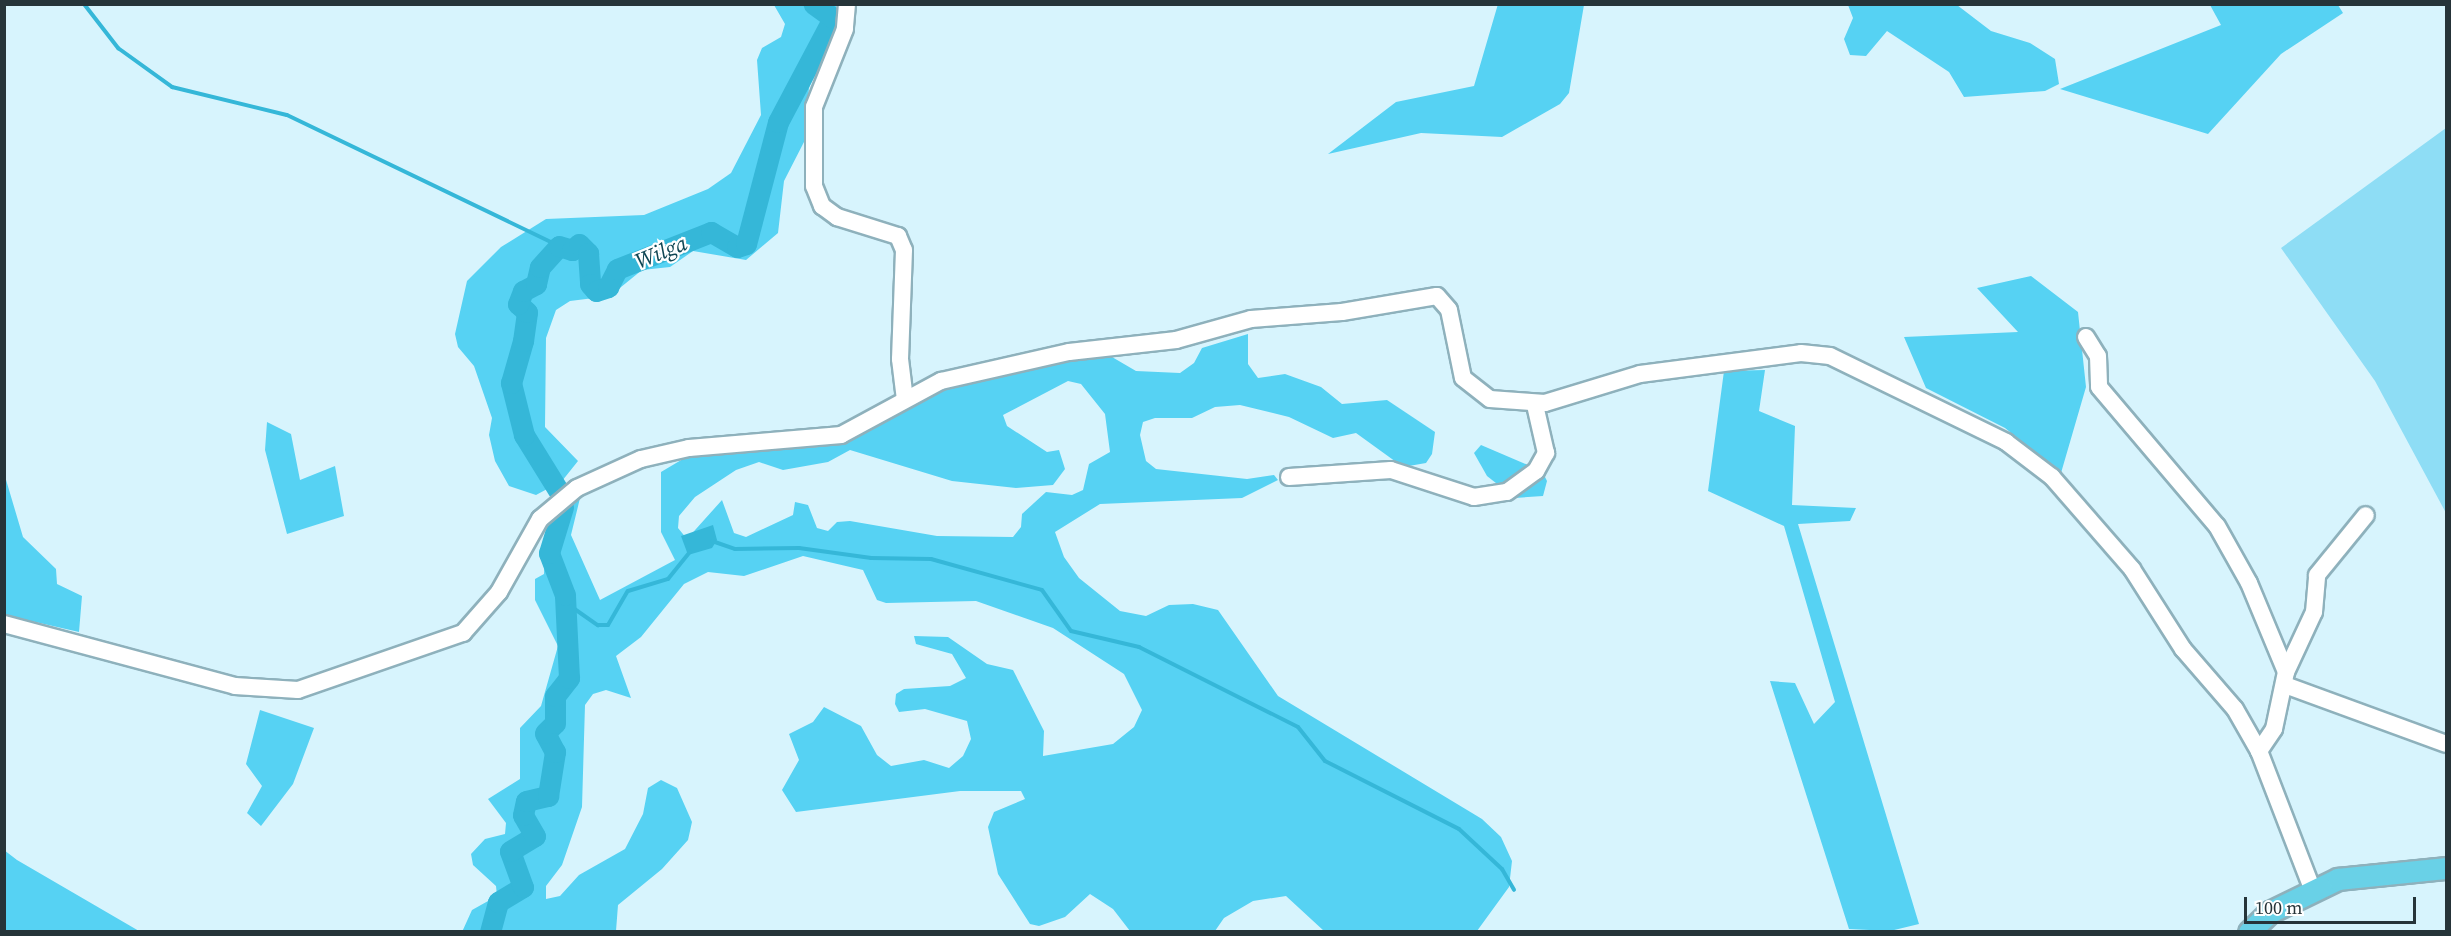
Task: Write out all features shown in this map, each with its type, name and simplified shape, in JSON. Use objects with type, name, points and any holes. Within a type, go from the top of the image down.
[{"type":"main road","points":[[2249,932],[2270,912],[2312,888],[2379,871],[2446,868]]},
{"type":"street","points":[[847,4],[845,30],[814,107],[814,186],[822,206],[837,217],[891,232],[904,250],[900,359],[905,397]]},
{"type":"street","points":[[4,624],[235,686],[298,690],[463,633],[499,592],[540,519],[555,504],[577,488],[623,465],[689,448],[841,435],[905,397],[956,376],[1068,352],[1176,340],[1251,319],[1342,312],[1423,295],[1446,304],[1458,365],[1468,386],[1490,399],[1535,405],[1640,374],[1801,353],[1830,356],[1914,394],[2006,442],[2052,477],[2132,569],[2183,649],[2235,709],[2259,751],[2312,888]]},
{"type":"street","points":[[2086,337],[2098,356],[2099,387],[2231,549],[2285,679],[2446,744]]},
{"type":"street","points":[[1289,477],[1391,470],[1474,497],[1508,492],[1536,471],[1546,453],[1535,405]]},
{"type":"street","points":[[2259,751],[2274,729],[2285,679],[2314,612],[2317,575],[2366,515]]},
{"type":"shaded area","points":[[1498,4],[1584,5],[1569,93],[1560,104],[1502,137],[1421,133],[1328,154],[1396,102],[1474,86]]},
{"type":"shaded area","points":[[774,5],[836,5],[838,14],[809,88],[805,140],[784,181],[778,233],[746,260],[693,251],[670,267],[642,270],[610,296],[570,301],[556,310],[546,338],[545,427],[578,461],[562,481],[536,495],[509,486],[495,461],[489,435],[492,418],[474,366],[458,347],[455,334],[467,281],[501,247],[546,219],[644,215],[708,189],[731,173],[761,115],[757,60],[762,48],[781,37],[785,24]]},
{"type":"shaded area","points":[[1848,5],[1957,5],[1991,31],[2030,43],[2055,59],[2059,84],[2045,91],[1964,97],[1949,72],[1887,31],[1866,56],[1850,55],[1844,39],[1853,18]]},
{"type":"shaded area","points":[[2210,5],[2338,5],[2343,13],[2281,54],[2208,134],[2060,89],[2221,25]]},
{"type":"shaded area","points":[[2446,128],[2446,513],[2375,381],[2281,248]]},
{"type":"shaded area","points":[[2031,276],[2078,312],[2086,387],[2061,473],[2005,428],[1926,388],[1904,337],[2018,332],[1977,288]]},
{"type":"shaded area","points":[[1248,334],[1248,364],[1258,378],[1285,374],[1321,387],[1342,404],[1387,400],[1435,432],[1432,454],[1426,463],[1403,467],[1356,433],[1333,438],[1289,417],[1240,405],[1215,407],[1192,418],[1155,418],[1143,422],[1140,435],[1146,461],[1156,469],[1247,479],[1274,475],[1278,480],[1242,498],[1100,504],[1055,532],[1064,557],[1079,578],[1120,611],[1146,616],[1169,605],[1193,604],[1218,610],[1278,696],[1482,819],[1501,837],[1512,861],[1509,887],[1477,931],[1324,931],[1286,896],[1253,901],[1224,918],[1215,931],[1130,931],[1113,909],[1090,894],[1065,917],[1039,926],[1030,924],[998,874],[988,827],[994,812],[1025,799],[1021,791],[960,791],[796,812],[782,790],[799,760],[789,734],[813,722],[824,707],[861,726],[877,755],[891,766],[924,760],[949,768],[963,756],[971,739],[967,721],[925,709],[899,712],[895,704],[896,694],[904,689],[950,686],[966,678],[952,654],[916,644],[914,636],[948,637],[987,664],[1013,670],[1044,731],[1043,756],[1113,744],[1134,727],[1142,710],[1124,674],[1053,628],[976,601],[886,603],[877,600],[863,570],[803,556],[744,576],[708,572],[684,584],[641,637],[616,656],[631,698],[606,690],[593,694],[585,705],[582,807],[562,865],[546,886],[546,899],[560,896],[579,875],[625,849],[643,814],[648,788],[661,780],[677,788],[692,822],[688,840],[662,869],[618,905],[616,931],[462,932],[472,910],[497,896],[496,886],[473,865],[471,854],[485,839],[505,834],[506,823],[488,799],[520,779],[520,728],[541,706],[558,646],[535,600],[535,579],[544,574],[545,535],[581,494],[571,535],[600,600],[675,560],[661,532],[661,472],[693,453],[819,447],[934,393],[1017,367],[1112,357],[1136,371],[1180,373],[1194,363],[1202,348]],"holes":[[[1068,381],[1081,384],[1105,414],[1110,452],[1089,464],[1083,490],[1072,495],[1046,492],[1022,514],[1021,527],[1013,537],[937,536],[850,521],[837,522],[828,531],[817,528],[808,505],[795,502],[793,515],[746,537],[734,533],[722,500],[687,539],[678,528],[679,516],[695,497],[736,470],[759,462],[783,470],[828,462],[850,450],[952,481],[1016,488],[1053,485],[1065,469],[1059,450],[1047,452],[1007,426],[1003,415]]]},
{"type":"shaded area","points":[[1765,370],[1759,411],[1795,426],[1792,505],[1856,508],[1850,521],[1798,524],[1919,924],[1890,931],[1849,929],[1770,681],[1795,683],[1814,724],[1835,702],[1784,526],[1708,491],[1724,371]]},
{"type":"shaded area","points":[[267,422],[291,434],[300,480],[335,466],[344,516],[287,534],[265,450]]},
{"type":"shaded area","points":[[1481,445],[1542,471],[1547,481],[1543,496],[1515,498],[1487,476],[1474,453]]},
{"type":"shaded area","points":[[4,473],[23,537],[56,569],[57,584],[82,596],[79,632],[5,615]]},
{"type":"shaded area","points":[[713,525],[717,540],[712,548],[688,555],[681,536]]},
{"type":"shaded area","points":[[260,710],[314,728],[293,784],[261,826],[247,813],[262,786],[246,764]]},
{"type":"shaded area","points":[[4,850],[17,860],[139,931],[5,931]]},
{"type":"waterway","points":[[84,4],[118,48],[172,87],[287,115],[559,246]]},
{"type":"waterway","name":"Wilga","points":[[558,490],[524,435],[511,383],[523,341],[527,312],[518,304],[523,291],[536,284],[540,267],[559,246],[572,250],[579,244],[588,253],[590,284],[596,291],[608,287],[617,269],[711,232],[737,247],[746,244],[778,122],[833,18],[814,4]]},
{"type":"waterway","name":"Wilga","points":[[490,932],[498,902],[523,887],[510,851],[535,836],[523,815],[526,801],[548,796],[555,752],[545,733],[555,723],[555,696],[569,678],[565,595],[549,553],[563,507]]},
{"type":"waterway","points":[[712,541],[735,549],[799,548],[871,558],[931,559],[1042,590],[1071,631],[1139,647],[1298,727],[1325,761],[1459,829],[1502,869],[1514,890]]},
{"type":"waterway","points":[[566,603],[598,625],[608,625],[628,591],[668,579],[690,552]]}]
